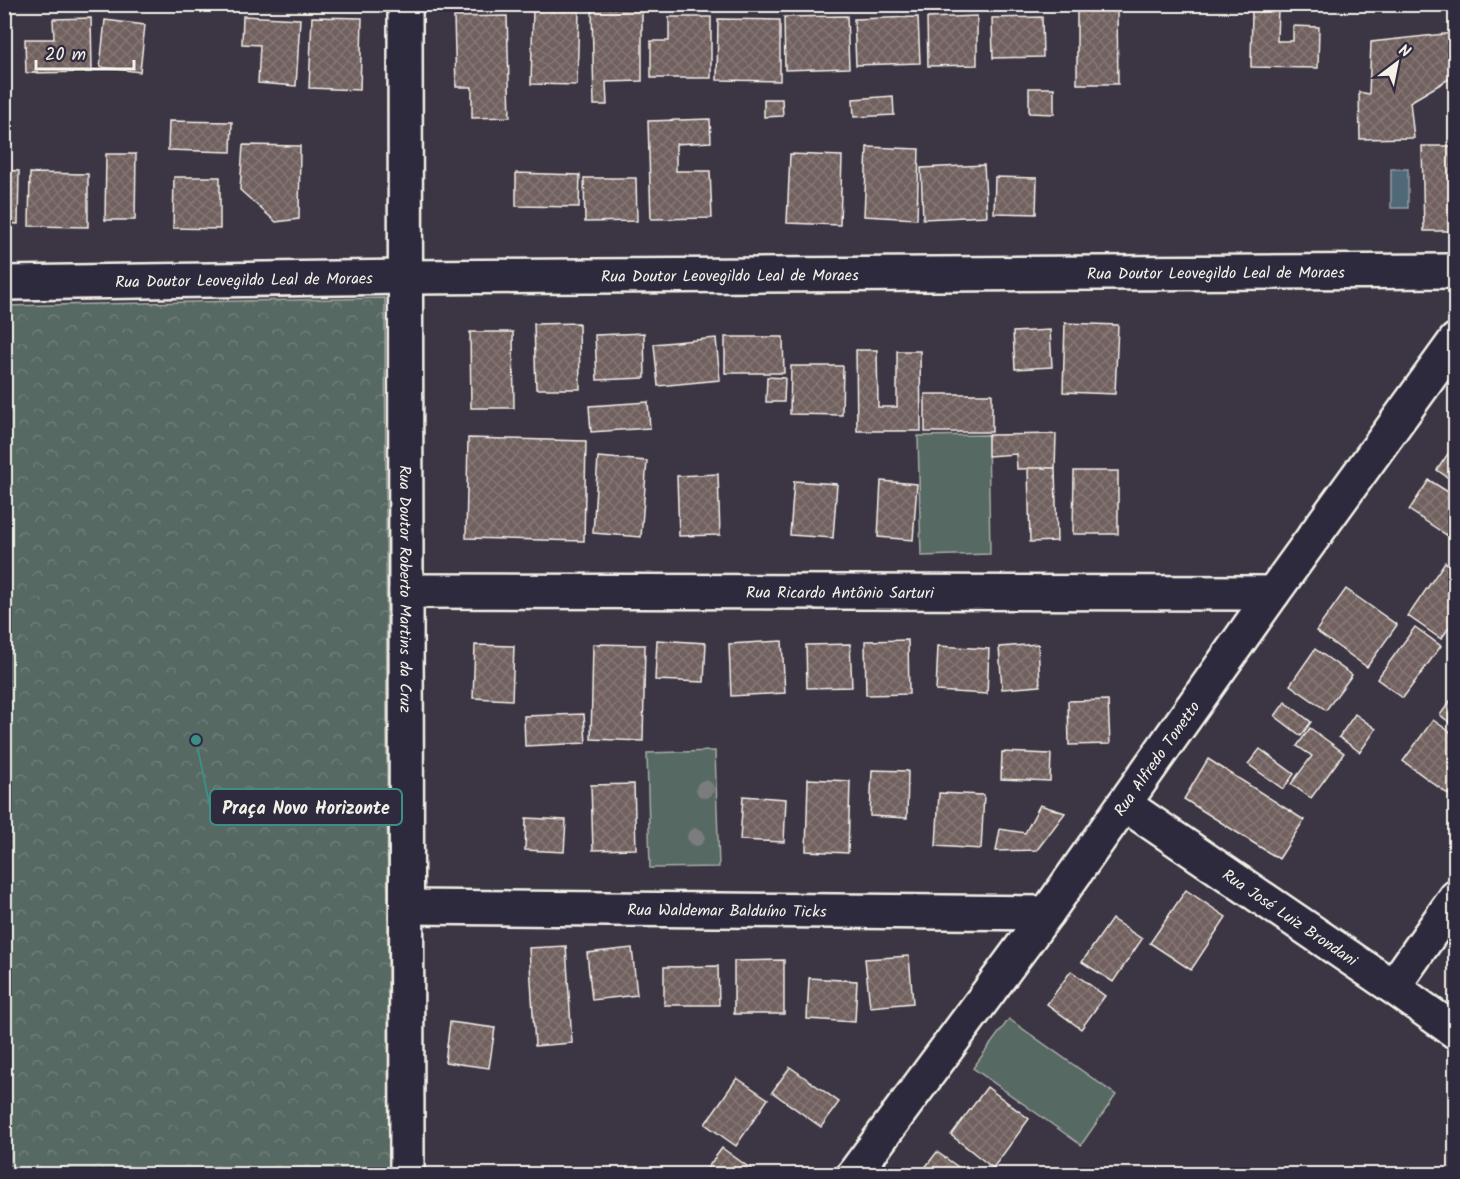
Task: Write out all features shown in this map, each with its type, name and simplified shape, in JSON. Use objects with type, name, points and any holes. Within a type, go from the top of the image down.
[{"type":"street","name":"Rua Doutor Roberto Martins da Cruz","points":[[405,4],[407,1174]]},
{"type":"street","name":"Rua Doutor Leovegildo Leal de Moraes","points":[[4,283],[406,277],[1455,271]]},
{"type":"street","name":"Rua Alfredo Tonetto","points":[[854,1174],[1047,913],[1273,592],[1455,340]]},
{"type":"street","name":"Rua Ricardo Antônio Sarturi","points":[[406,591],[1273,592]]},
{"type":"street","name":"Rua José Luiz Brondani","points":[[1124,804],[1393,987],[1455,1032]]},
{"type":"street","points":[[1393,987],[1455,897]]},
{"type":"street","name":"Rua Waldemar Balduíno Ticks","points":[[407,907],[1047,913]]},
{"type":"green space","points":[[385,298],[389,1174],[5,1174],[5,306]]},
{"type":"green space","points":[[988,435],[990,554],[921,556],[918,436]]},
{"type":"green space","points":[[715,751],[719,867],[650,868],[647,753]]},
{"type":"green space","points":[[1009,1019],[1116,1095],[1081,1145],[973,1068]]},
{"type":"water","points":[[1391,169],[1408,169],[1408,208],[1391,208]]},
{"type":"building","points":[[642,7],[642,81],[606,82],[607,105],[594,105],[592,8]]},
{"type":"building","points":[[1252,8],[1278,8],[1277,41],[1293,41],[1293,26],[1319,27],[1318,68],[1251,67]]},
{"type":"building","points":[[533,9],[579,10],[577,85],[531,84]]},
{"type":"building","points":[[1077,11],[1117,11],[1118,84],[1077,84]]},
{"type":"building","points":[[243,16],[300,19],[296,86],[258,83],[260,45],[242,44]]},
{"type":"building","points":[[507,16],[510,117],[472,118],[472,87],[456,87],[454,17]]},
{"type":"building","points":[[847,16],[849,68],[785,70],[784,17]]},
{"type":"building","points":[[977,16],[977,65],[928,66],[927,18]]},
{"type":"building","points":[[312,17],[362,18],[360,90],[309,88]]},
{"type":"building","points":[[669,17],[711,17],[711,78],[651,78],[651,41],[669,41]]},
{"type":"building","points":[[918,17],[920,63],[856,65],[854,19]]},
{"type":"building","points":[[1042,17],[1043,57],[993,58],[992,18]]},
{"type":"building","points":[[91,18],[92,72],[26,73],[25,39],[54,39],[53,19]]},
{"type":"building","points":[[718,19],[780,20],[780,81],[717,80]]},
{"type":"building","points":[[105,20],[145,25],[140,72],[100,67]]},
{"type":"building","points":[[1453,33],[1454,76],[1410,102],[1414,138],[1360,139],[1359,92],[1369,94],[1371,42]]},
{"type":"building","points":[[1029,88],[1054,88],[1054,114],[1029,113]]},
{"type":"building","points":[[893,96],[894,115],[854,117],[853,99]]},
{"type":"building","points":[[764,99],[782,99],[783,116],[764,117]]},
{"type":"building","points":[[710,119],[711,142],[676,144],[676,171],[710,171],[712,218],[651,219],[648,121]]},
{"type":"building","points":[[169,121],[232,122],[231,152],[168,150]]},
{"type":"building","points":[[243,145],[300,146],[299,219],[276,222],[240,190]]},
{"type":"building","points":[[1422,146],[1452,146],[1453,231],[1424,231]]},
{"type":"building","points":[[867,147],[919,149],[917,219],[864,216]]},
{"type":"building","points":[[106,154],[136,154],[135,220],[105,220]]},
{"type":"building","points":[[790,154],[842,156],[840,225],[787,223]]},
{"type":"building","points":[[984,165],[987,216],[923,219],[921,168]]},
{"type":"building","points":[[4,170],[19,171],[18,224],[4,223]]},
{"type":"building","points":[[30,173],[88,174],[88,227],[29,226]]},
{"type":"building","points":[[516,173],[580,175],[579,207],[516,206]]},
{"type":"building","points":[[174,177],[220,177],[220,229],[173,228]]},
{"type":"building","points":[[995,177],[1037,178],[1036,214],[994,213]]},
{"type":"building","points":[[584,178],[636,178],[637,221],[585,222]]},
{"type":"building","points":[[579,323],[580,389],[536,389],[534,324]]},
{"type":"building","points":[[1065,323],[1118,325],[1115,394],[1063,392]]},
{"type":"building","points":[[1050,330],[1052,367],[1015,369],[1013,332]]},
{"type":"building","points":[[470,332],[513,332],[514,408],[471,408]]},
{"type":"building","points":[[644,333],[645,378],[597,380],[595,335]]},
{"type":"building","points":[[725,337],[783,337],[784,373],[725,373]]},
{"type":"building","points":[[716,338],[720,380],[658,386],[654,344]]},
{"type":"building","points":[[856,350],[877,350],[878,407],[897,407],[897,351],[920,351],[921,431],[857,431]]},
{"type":"building","points":[[791,366],[843,366],[842,415],[790,414]]},
{"type":"building","points":[[767,377],[785,378],[784,402],[766,402]]},
{"type":"building","points":[[925,394],[992,394],[992,432],[925,432]]},
{"type":"building","points":[[648,402],[650,428],[591,432],[589,406]]},
{"type":"building","points":[[1056,434],[1055,468],[1017,469],[1016,454],[988,456],[988,435]]},
{"type":"building","points":[[468,438],[586,441],[584,541],[466,538]]},
{"type":"building","points":[[1456,442],[1456,483],[1437,470]]},
{"type":"building","points":[[598,457],[647,461],[641,537],[593,533]]},
{"type":"building","points":[[1028,468],[1055,468],[1057,541],[1030,542]]},
{"type":"building","points":[[1074,471],[1118,471],[1118,534],[1073,534]]},
{"type":"building","points":[[718,474],[720,535],[679,536],[677,476]]},
{"type":"building","points":[[1429,480],[1456,497],[1456,525],[1448,536],[1409,510]]},
{"type":"building","points":[[794,481],[837,484],[833,538],[790,535]]},
{"type":"building","points":[[881,481],[917,484],[913,540],[878,537]]},
{"type":"building","points":[[1445,562],[1456,569],[1456,618],[1441,639],[1408,616]]},
{"type":"building","points":[[1346,589],[1397,625],[1367,667],[1316,631]]},
{"type":"building","points":[[1415,627],[1441,646],[1403,698],[1377,679]]},
{"type":"building","points":[[657,640],[706,643],[704,682],[655,680]]},
{"type":"building","points":[[908,640],[909,694],[866,695],[865,641]]},
{"type":"building","points":[[782,641],[785,693],[731,696],[729,644]]},
{"type":"building","points":[[593,644],[645,645],[643,741],[591,739]]},
{"type":"building","points":[[850,644],[852,687],[807,688],[806,645]]},
{"type":"building","points":[[1038,644],[1040,686],[1002,689],[999,647]]},
{"type":"building","points":[[475,645],[514,646],[512,700],[473,698]]},
{"type":"building","points":[[938,646],[989,649],[987,694],[936,691]]},
{"type":"building","points":[[1315,649],[1352,675],[1326,710],[1290,685]]},
{"type":"building","points":[[1456,693],[1456,727],[1440,715]]},
{"type":"building","points":[[1108,700],[1110,744],[1069,745],[1068,701]]},
{"type":"building","points":[[1285,702],[1311,722],[1301,736],[1275,716]]},
{"type":"building","points":[[584,714],[586,743],[525,746],[524,716]]},
{"type":"building","points":[[1355,714],[1376,729],[1360,752],[1339,737]]},
{"type":"building","points":[[1433,720],[1456,736],[1456,800],[1403,761]]},
{"type":"building","points":[[1310,728],[1344,753],[1311,798],[1291,784],[1312,756],[1297,746]]},
{"type":"building","points":[[1260,749],[1294,774],[1283,789],[1248,764]]},
{"type":"building","points":[[1002,752],[1051,754],[1050,781],[1001,779]]},
{"type":"building","points":[[1208,759],[1304,820],[1279,859],[1184,799]]},
{"type":"building","points":[[872,770],[908,771],[907,818],[870,816]]},
{"type":"building","points":[[808,779],[850,781],[848,853],[806,851]]},
{"type":"building","points":[[634,784],[636,849],[593,850],[591,785]]},
{"type":"building","points":[[939,793],[984,795],[981,849],[936,846]]},
{"type":"building","points":[[743,796],[786,799],[784,842],[740,840]]},
{"type":"building","points":[[1040,805],[1065,813],[1037,850],[996,851],[1000,829],[1025,833]]},
{"type":"building","points":[[526,818],[566,820],[564,852],[525,850]]},
{"type":"building","points":[[1186,890],[1226,917],[1191,970],[1150,943]]},
{"type":"building","points":[[1112,919],[1142,939],[1113,982],[1082,962]]},
{"type":"building","points":[[566,946],[572,1043],[535,1046],[529,948]]},
{"type":"building","points":[[632,948],[637,995],[592,1000],[587,953]]},
{"type":"building","points":[[909,956],[913,1003],[870,1007],[865,959]]},
{"type":"building","points":[[784,960],[784,1014],[734,1014],[734,961]]},
{"type":"building","points":[[718,966],[719,1005],[664,1005],[664,967]]},
{"type":"building","points":[[1071,971],[1105,996],[1081,1029],[1047,1004]]},
{"type":"building","points":[[809,978],[857,981],[855,1022],[807,1019]]},
{"type":"building","points":[[450,1022],[495,1028],[489,1068],[445,1062]]},
{"type":"building","points":[[790,1067],[839,1102],[821,1127],[772,1092]]},
{"type":"building","points":[[737,1078],[768,1099],[736,1146],[705,1124]]},
{"type":"building","points":[[987,1087],[1029,1119],[993,1168],[951,1135]]},
{"type":"building","points":[[722,1148],[758,1174],[703,1174]]},
{"type":"building","points":[[937,1152],[968,1174],[920,1174]]},
{"type":"place","name":"Praça Novo Horizonte","points":[[196,740]]}]
